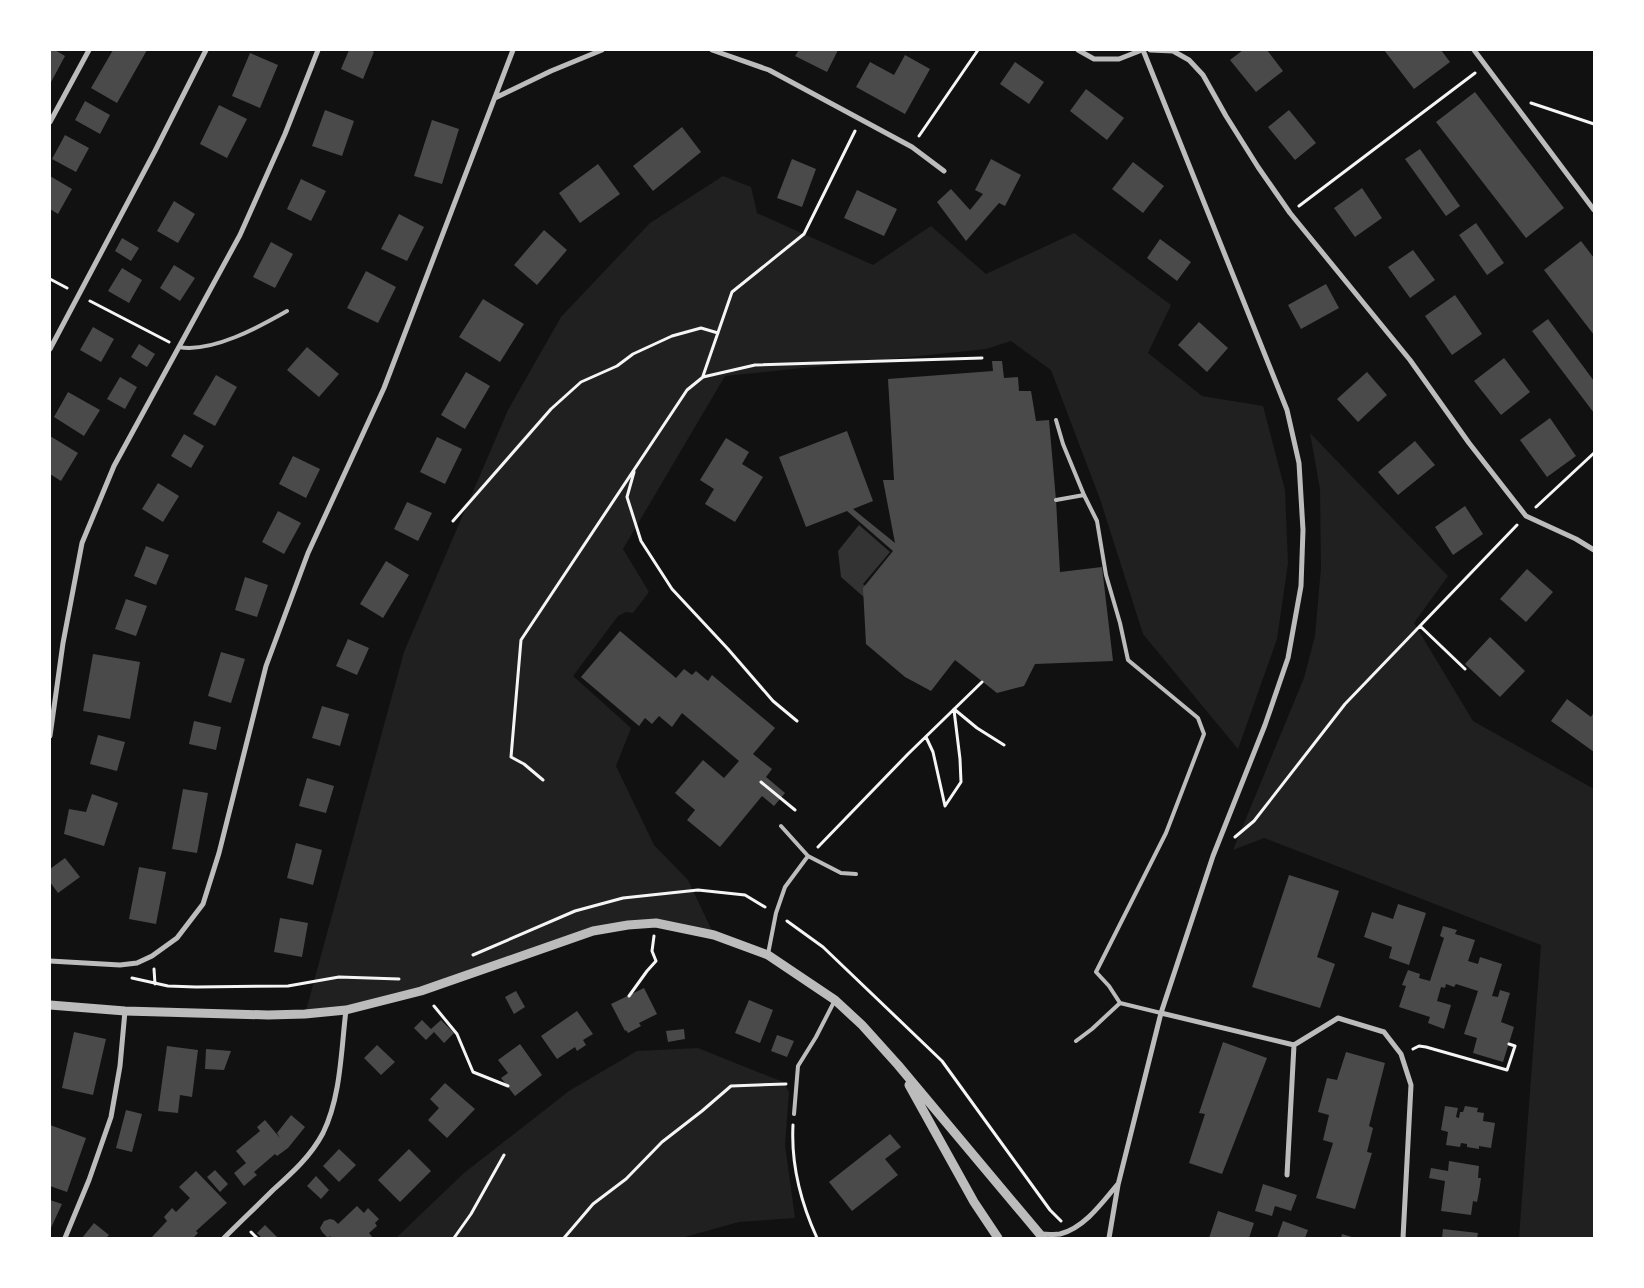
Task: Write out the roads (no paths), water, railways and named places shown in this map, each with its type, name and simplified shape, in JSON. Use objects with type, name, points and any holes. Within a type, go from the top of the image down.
[{"type":"street","points":[[50,122],[89,50]]},
{"type":"street","points":[[50,349],[178,108],[206,50]]},
{"type":"street","points":[[50,736],[63,643],[82,543],[114,466],[240,234],[257,199],[318,50]]},
{"type":"street","points":[[50,961],[120,965],[137,963],[152,956],[177,938],[203,904],[270,656],[308,553],[384,388],[513,50]]},
{"type":"street","points":[[494,98],[551,71],[602,50]]},
{"type":"street","points":[[712,50],[769,70],[912,148],[944,171]]},
{"type":"street","points":[[1078,50],[1094,59],[1119,59],[1143,50],[1288,410],[1299,463],[1303,530],[1301,586],[1288,658],[1265,725],[1213,856],[1161,1013],[1118,1185],[1109,1238]]},
{"type":"street","points":[[1150,50],[1173,51],[1189,60],[1203,75],[1226,116],[1290,213],[1410,360],[1469,443],[1526,516],[1576,539],[1594,550]]},
{"type":"street","points":[[1477,52],[1594,210]]},
{"type":"street","points":[[50,1005],[125,1012],[268,1016],[346,1010],[421,991],[593,931],[620,926],[656,924],[714,935],[768,955],[835,1000],[862,1025],[898,1065],[1041,1236],[1059,1234],[1070,1229],[1094,1213],[1118,1185]]},
{"type":"street","points":[[224,1238],[304,1161],[322,1134],[332,1109],[339,1073],[346,1010]]},
{"type":"street","points":[[65,1238],[89,1180],[111,1117],[120,1066],[125,1012]]},
{"type":"street","points":[[1161,1013],[1294,1045],[1338,1018],[1384,1032],[1401,1054],[1411,1085],[1403,1238]]},
{"type":"street","points":[[1287,1175],[1294,1045]]},
{"type":"street","points":[[898,1065],[974,1202],[998,1238]]},
{"type":"lane","points":[[179,347],[189,349],[213,344],[259,327],[287,311]]},
{"type":"lane","points":[[1056,420],[1063,444],[1097,521],[1106,575],[1120,623],[1128,660],[1198,718],[1204,734],[1166,833],[1096,972],[1109,986],[1120,1003],[1161,1013]]},
{"type":"lane","points":[[1056,500],[1084,494]]},
{"type":"lane","points":[[782,826],[808,856],[841,873],[856,874]]},
{"type":"lane","points":[[768,955],[776,913],[785,887],[808,856]]},
{"type":"lane","points":[[794,1114],[798,1066],[816,1037],[835,1000]]},
{"type":"lane","points":[[1076,1041],[1120,1003]]}]
